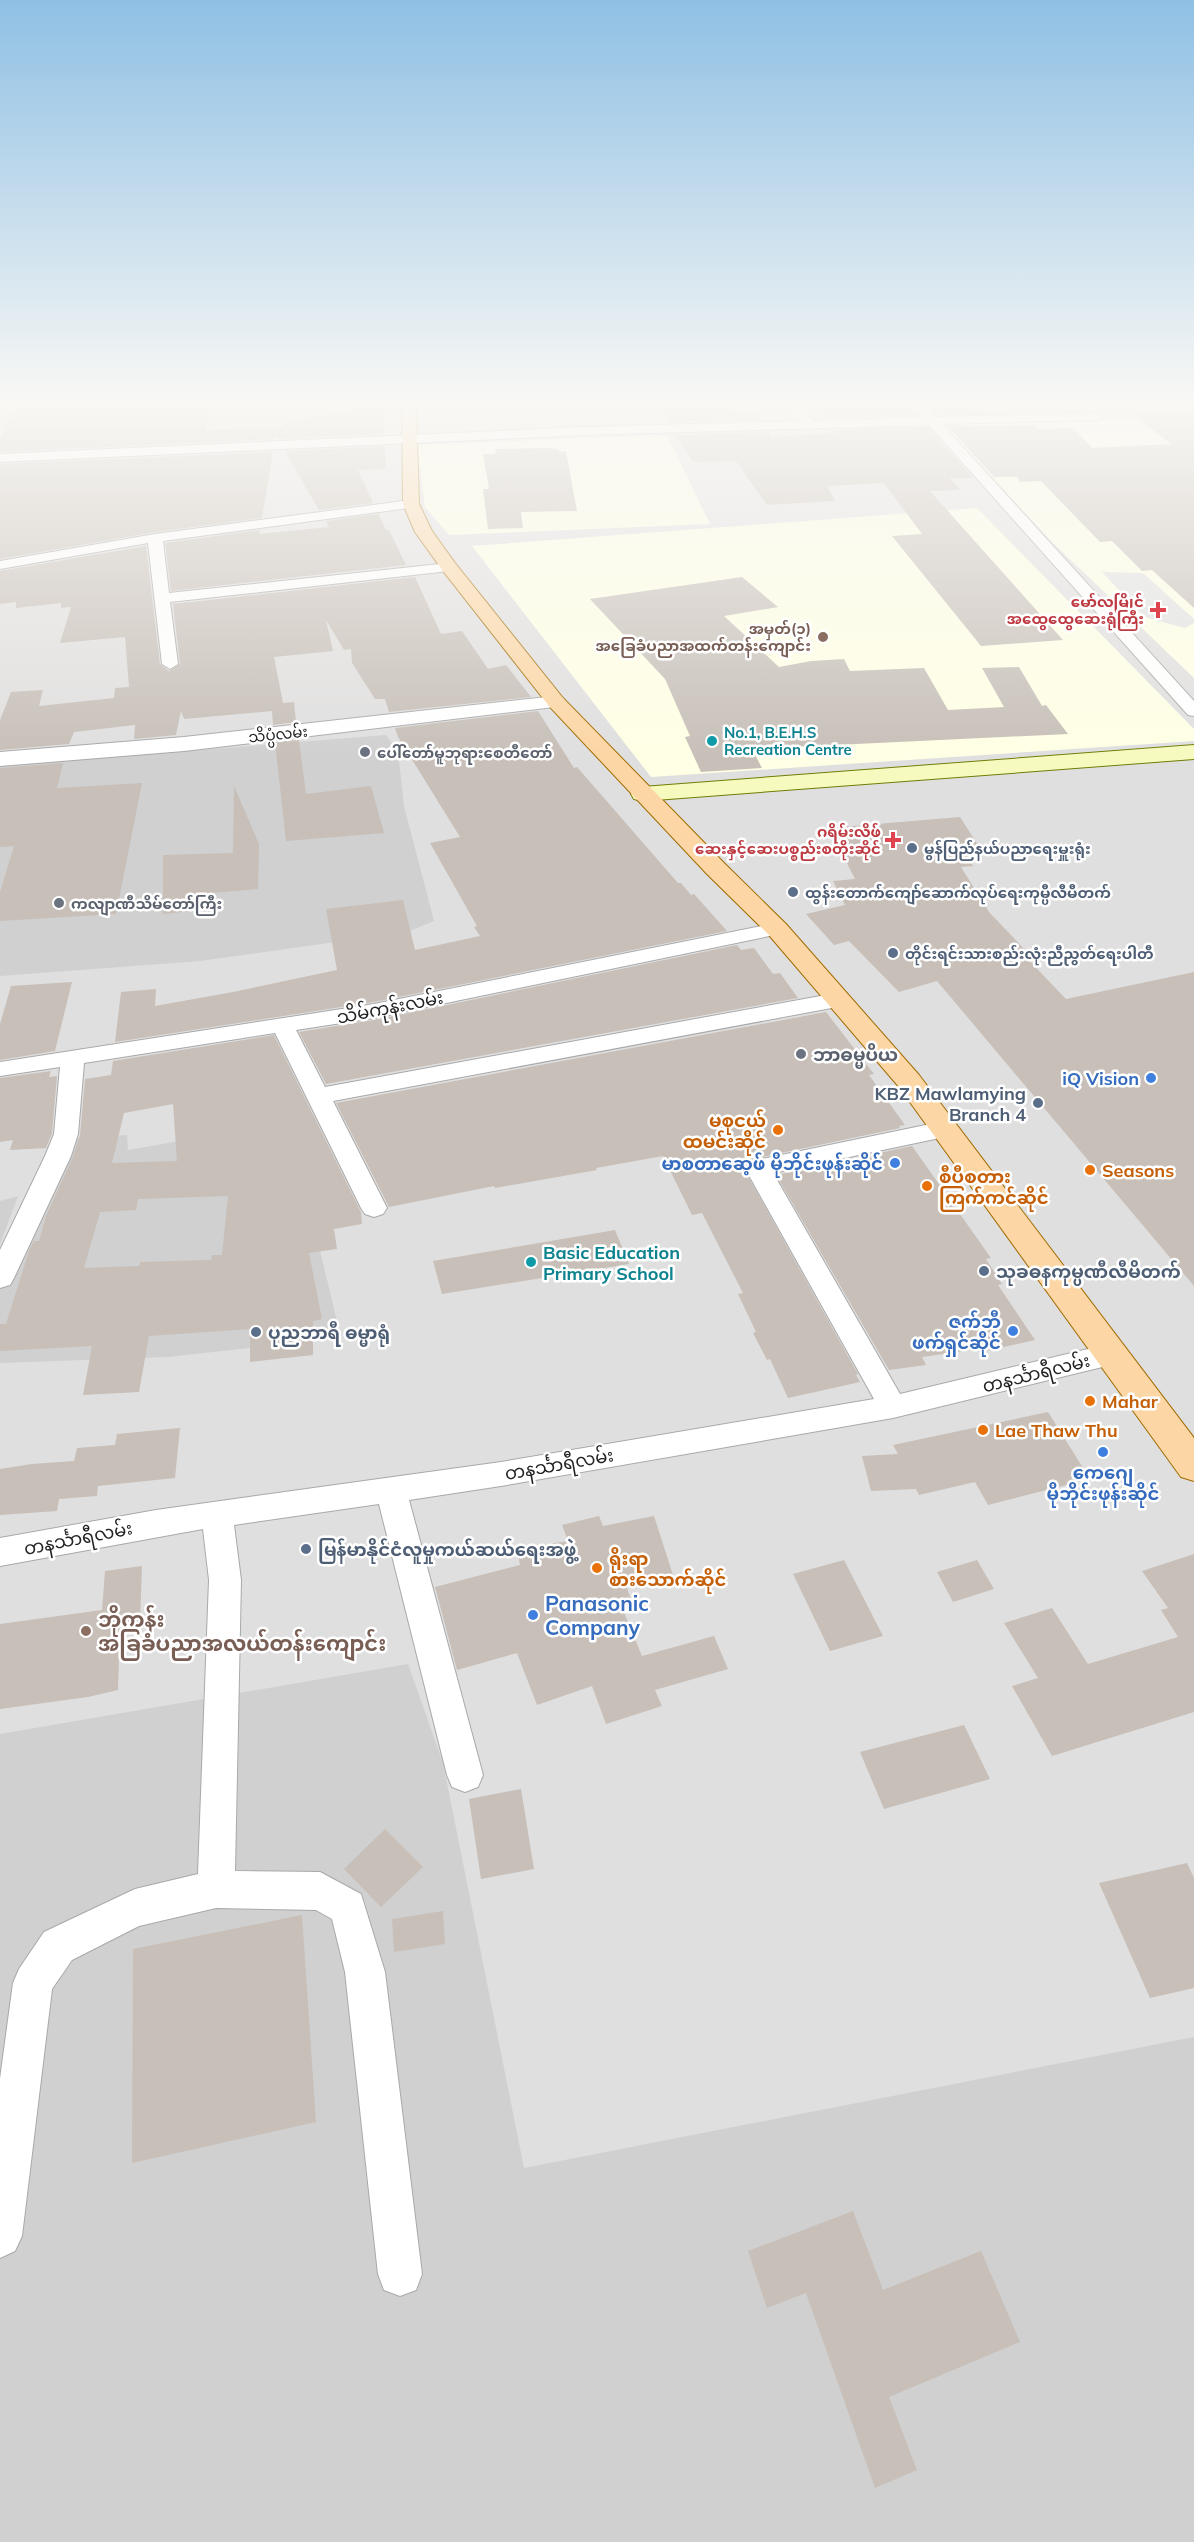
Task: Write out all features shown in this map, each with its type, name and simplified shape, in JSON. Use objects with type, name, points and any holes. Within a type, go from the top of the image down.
[{"type":"main road","points":[[419,521],[449,567],[552,696],[642,794],[777,929],[909,1081],[1194,1466]]},
{"type":"main road","points":[[642,794],[1194,752]]},
{"type":"street","points":[[0,565],[155,538],[286,521]]},
{"type":"street","points":[[1024,521],[1194,711]]},
{"type":"street","points":[[155,538],[170,664]]},
{"type":"street","points":[[162,598],[449,567]]},
{"type":"street","name":"သိပ္ပံလမ်း","points":[[0,747],[182,733],[552,696]]},
{"type":"street","name":"သိပ္ပံလမ်း","points":[[0,759],[195,743],[552,696]]},
{"type":"street","name":"သိမ်ကုန်းလမ်း","points":[[0,1069],[374,1011],[777,929]]},
{"type":"street","points":[[319,1096],[837,1000]]},
{"type":"street","points":[[283,1026],[374,1209]]},
{"type":"street","points":[[0,1278],[58,1156],[66,1134],[73,1058]]},
{"type":"street","points":[[893,1407],[759,1170],[762,1167],[945,1129]]},
{"type":"street","name":"တနင်္သာရီလမ်း","points":[[0,1552],[156,1523],[501,1474],[893,1407],[1113,1354]]},
{"type":"street","points":[[391,1490],[465,1775]]},
{"type":"street","points":[[216,1889],[225,1580],[217,1515]]},
{"type":"street","points":[[0,2236],[33,1983],[58,1946],[135,1908],[216,1889],[320,1891],[348,1907],[365,1972],[400,2274]]},
{"type":"shaded area","points":[[0,521],[1194,521],[1194,2542],[0,2542]]},
{"type":"shaded area","points":[[437,521],[708,521],[710,524],[449,535]]},
{"type":"shaded area","name":"အမှတ်(၁) အခြေခံပညာအထက်တန်းကျောင်း","points":[[809,521],[989,521],[1194,729],[1194,741],[651,777],[472,546]]},
{"type":"shaded area","points":[[1032,521],[1194,521],[1194,678]]},
{"type":"shaded area","points":[[1102,572],[1143,573],[1194,619],[1194,623],[1185,628],[1144,617]]},
{"type":"shaded area","points":[[386,735],[398,751],[404,806],[434,921],[407,932],[200,961],[0,976],[0,766]]},
{"type":"shaded area","points":[[270,1125],[310,1209],[341,1338],[168,1357],[0,1363],[0,1282],[61,1139],[127,1135],[128,1150]]},
{"type":"shaded area","points":[[18,1196],[0,1244],[0,1201]]},
{"type":"shaded area","points":[[408,1664],[443,1763],[524,2168],[1194,2037],[1194,2542],[0,2542],[0,1734]]},
{"type":"building","points":[[0,521],[242,521],[155,532],[0,559]]},
{"type":"building","points":[[326,521],[381,521],[386,530],[389,530],[406,565],[171,591],[165,543],[260,530],[259,534],[329,527]]},
{"type":"building","points":[[487,521],[522,521],[523,528],[488,529]]},
{"type":"building","points":[[912,521],[956,521],[1063,640],[981,646],[892,536],[922,534]]},
{"type":"building","points":[[1079,521],[1194,521],[1194,608],[1152,570],[1142,571],[1112,541],[1100,542]]},
{"type":"building","points":[[146,546],[160,664],[169,671],[180,664],[173,604],[415,577],[441,634],[462,631],[488,669],[506,665],[531,697],[389,712],[385,699],[375,699],[352,663],[351,649],[344,650],[326,620],[333,651],[274,657],[283,703],[294,702],[296,722],[273,725],[272,711],[184,719],[181,711],[176,735],[134,739],[135,725],[74,732],[69,744],[0,750],[0,720],[11,692],[43,690],[39,706],[114,698],[115,688],[129,687],[125,637],[60,643],[71,607],[61,608],[61,603],[16,608],[16,602],[0,604],[0,571]]},
{"type":"building","points":[[742,577],[778,607],[724,616],[779,667],[811,661],[844,659],[850,671],[924,668],[948,710],[1004,707],[982,668],[1019,667],[1042,706],[1046,705],[1068,734],[752,749],[762,768],[701,772],[685,737],[690,736],[665,679],[590,599]]},
{"type":"building","points":[[538,711],[574,768],[577,767],[678,883],[681,883],[691,895],[694,894],[727,931],[374,1002],[115,1042],[121,992],[156,989],[155,1006],[337,970],[326,909],[403,900],[415,950],[480,936],[474,927],[477,926],[430,843],[460,837],[398,737],[395,728]]},
{"type":"building","points":[[299,740],[306,794],[371,786],[384,833],[286,841],[275,742]]},
{"type":"building","points":[[63,763],[57,788],[142,783],[116,914],[0,921],[0,892],[14,846],[0,847],[0,768]]},
{"type":"building","points":[[234,786],[259,844],[258,889],[199,894],[200,910],[163,914],[163,855],[233,853]]},
{"type":"building","points":[[960,817],[983,853],[966,854],[973,866],[961,867],[989,912],[1025,950],[1020,951],[1066,999],[1194,972],[1194,1286],[937,981],[899,992],[849,941],[834,945],[806,914],[845,905],[833,881],[855,879],[829,828]]},
{"type":"building","points":[[737,945],[741,950],[754,948],[773,974],[780,973],[798,998],[326,1084],[299,1032],[374,1020]]},
{"type":"building","points":[[72,982],[55,1051],[0,1060],[0,1024],[11,986]]},
{"type":"building","points":[[826,1012],[874,1074],[869,1075],[905,1125],[899,1126],[900,1128],[753,1159],[744,1169],[858,1374],[856,1375],[860,1382],[788,1398],[770,1359],[767,1360],[753,1333],[756,1332],[738,1294],[743,1293],[702,1213],[692,1215],[663,1156],[389,1207],[336,1103]]},
{"type":"building","points":[[274,1035],[361,1212],[362,1224],[334,1229],[337,1249],[309,1253],[322,1319],[313,1321],[313,1355],[250,1362],[250,1329],[149,1336],[139,1392],[83,1395],[92,1346],[0,1351],[0,1324],[6,1324],[29,1251],[34,1241],[39,1241],[46,1216],[73,1157],[80,1135],[85,1079],[111,1075],[113,1061]],"holes":[[[173,1104],[177,1161],[112,1163],[124,1113]],[[228,1196],[222,1255],[212,1255],[211,1260],[140,1262],[139,1266],[84,1268],[100,1212],[136,1210],[138,1199]]]},
{"type":"building","points":[[51,1071],[49,1077],[57,1076],[52,1133],[46,1148],[10,1150],[13,1140],[0,1142],[0,1078]]},
{"type":"building","points":[[912,1146],[991,1258],[986,1259],[1002,1284],[998,1285],[1035,1340],[982,1352],[971,1350],[922,1357],[926,1365],[889,1370],[776,1175]]},
{"type":"building","name":"Basic Education Primary School","points":[[615,1230],[629,1264],[442,1294],[433,1261]]},
{"type":"building","points":[[1048,1412],[1090,1479],[988,1505],[975,1482],[919,1495],[916,1489],[871,1491],[862,1456],[898,1454],[893,1445]]},
{"type":"building","points":[[180,1428],[175,1478],[98,1486],[97,1496],[59,1499],[57,1511],[0,1515],[0,1469],[74,1461],[77,1448],[115,1445],[117,1434]]},
{"type":"building","points":[[599,1516],[603,1526],[654,1516],[673,1575],[626,1585],[631,1600],[620,1603],[642,1656],[714,1636],[728,1669],[655,1690],[662,1706],[606,1724],[592,1686],[537,1705],[517,1653],[457,1670],[435,1587],[520,1565],[517,1549],[568,1541],[562,1525]]},
{"type":"building","points":[[1194,1554],[1194,1712],[1052,1756],[1012,1686],[1038,1678],[1004,1623],[1052,1608],[1088,1664],[1178,1637],[1161,1610],[1168,1608],[1142,1571]]},
{"type":"building","points":[[844,1560],[883,1636],[830,1651],[793,1574]]},
{"type":"building","points":[[977,1560],[994,1589],[953,1602],[937,1572]]},
{"type":"building","points":[[142,1566],[140,1622],[120,1625],[118,1690],[88,1697],[0,1709],[0,1624],[102,1610],[105,1571]]},
{"type":"building","points":[[964,1725],[990,1779],[884,1809],[860,1752]]},
{"type":"building","points":[[521,1789],[534,1869],[481,1879],[469,1799]]},
{"type":"building","points":[[385,1829],[423,1867],[381,1907],[344,1869]]},
{"type":"building","points":[[1187,1863],[1194,1878],[1194,1988],[1150,1998],[1099,1883]]},
{"type":"building","points":[[443,1911],[445,1944],[394,1952],[392,1919]]},
{"type":"building","points":[[302,1915],[316,2122],[132,2163],[133,1949]]},
{"type":"building","points":[[853,2211],[883,2290],[981,2251],[1020,2342],[889,2397],[917,2470],[875,2488],[806,2293],[767,2308],[748,2251]]},
{"type":"place","name":"မော်လမြိုင် အထွေထွေဆေးရုံကြီး","points":[[1158,610]]},
{"type":"place","name":"အမှတ်(၁) အခြေခံပညာအထက်တန်းကျောင်း","points":[[823,637]]},
{"type":"place","name":"No.1, B.E.H.S Recreation Centre","points":[[712,741]]},
{"type":"place","name":"ပေါ်တော်မူဘုရားစေတီတော်","points":[[365,752]]},
{"type":"place","name":"ဂရိမ်းလိဖ် ဆေးနှင့်ဆေးပစ္စည်းစတိုးဆိုင်","points":[[893,840]]},
{"type":"place","name":"မွန်ပြည်နယ်ပညာရေးမှူးရုံး","points":[[912,848]]},
{"type":"place","name":"ထွန်းတောက်ကျော်ဆောက်လုပ်ရေးကုမ္ပီလီမီတက်","points":[[793,892]]},
{"type":"place","name":"ကလျာဏီသိမ်တော်ကြီး","points":[[59,903]]},
{"type":"place","name":"တိုင်းရင်းသားစည်းလုံးညီညွတ်ရေးပါတီ","points":[[893,953]]},
{"type":"place","name":"ဘာဓမ္မပိယ","points":[[801,1054]]},
{"type":"place","name":"iQ Vision","points":[[1151,1078]]},
{"type":"place","name":"KBZ Mawlamying Branch 4","points":[[1038,1103]]},
{"type":"place","name":"မစုငယ် ထမင်းဆိုင်","points":[[778,1130]]},
{"type":"place","name":"မာစတာဆေ့ဖ် မိုဘိုင်းဖုန်းဆိုင်","points":[[895,1163]]},
{"type":"place","name":"Seasons","points":[[1090,1170]]},
{"type":"place","name":"စီပီစတား ကြက်ကင်ဆိုင်","points":[[927,1186]]},
{"type":"place","name":"Basic Education Primary School","points":[[531,1262]]},
{"type":"place","name":"သုခဓနကုမ္ပဏီလီမိတက်","points":[[984,1271]]},
{"type":"place","name":"ဇက်ဘီ ဖက်ရှင်ဆိုင်","points":[[1013,1331]]},
{"type":"place","name":"ပုညဘာရီ ဓမ္မာရုံ","points":[[256,1332]]},
{"type":"place","name":"Mahar","points":[[1090,1401]]},
{"type":"place","name":"Lae Thaw Thu","points":[[983,1430]]},
{"type":"place","name":"ကေဂျေ မိုဘိုင်းဖုန်းဆိုင်","points":[[1103,1452]]},
{"type":"place","name":"မြန်မာနိုင်ငံလူမှုကယ်ဆယ်ရေးအဖွဲ့","points":[[306,1549]]},
{"type":"place","name":"ရိုးရာ စားသောက်ဆိုင်","points":[[597,1568]]},
{"type":"place","name":"Panasonic Company","points":[[533,1615]]},
{"type":"place","name":"ဘိုကုန်း အခြခံပညာအလယ်တန်းကျောင်း","points":[[86,1631]]}]
